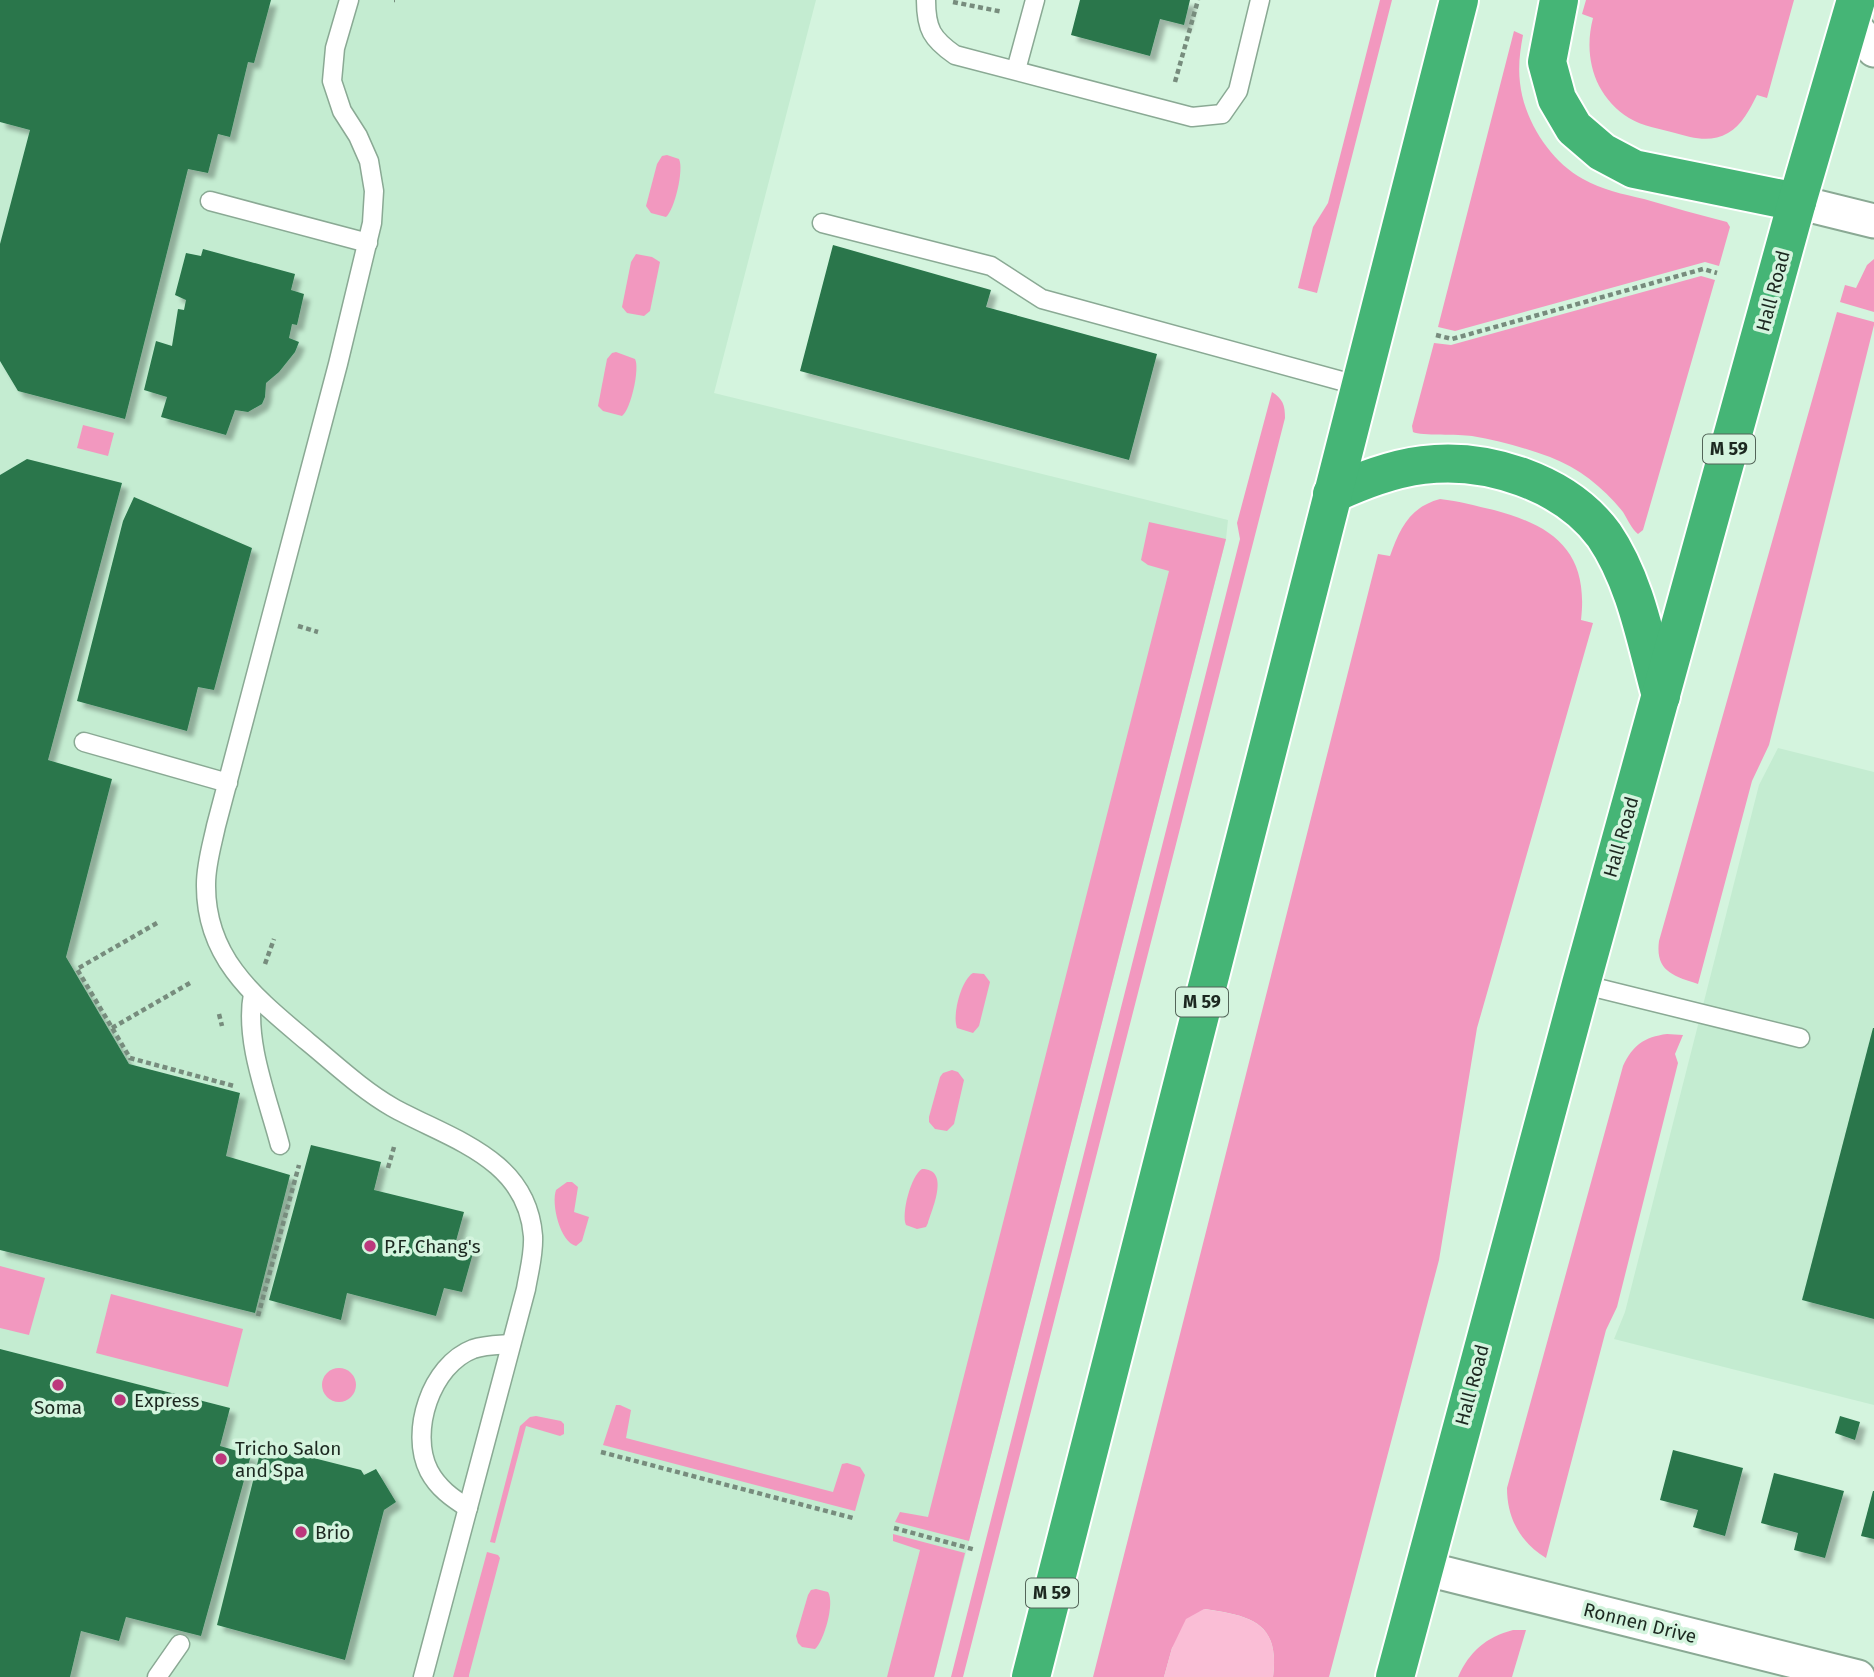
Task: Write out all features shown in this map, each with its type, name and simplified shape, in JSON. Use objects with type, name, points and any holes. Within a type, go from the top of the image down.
[{"type":"highway","name":"M 59","points":[[1031,1677],[1459,0]]},
{"type":"highway","points":[[1559,0],[1547,62],[1557,99],[1574,128],[1602,152],[1634,169],[1797,202]]},
{"type":"highway","name":"Hall Road","points":[[1395,1677],[1581,984],[1797,202],[1853,10]]},
{"type":"highway","points":[[1332,494],[1374,476],[1421,465],[1459,463],[1499,470],[1545,486],[1582,511],[1603,535],[1615,556],[1633,594],[1661,695]]},
{"type":"street","points":[[1853,10],[1874,50]]},
{"type":"street","points":[[1797,202],[1874,221]]},
{"type":"street","name":"Ronnen Drive","points":[[1423,1568],[1858,1677]]},
{"type":"lane","points":[[349,0],[335,48],[332,81],[342,111],[364,149],[372,175],[374,206],[368,243],[335,377],[209,857],[207,906],[210,925],[219,947],[228,964],[253,994],[362,1087],[392,1107],[481,1153],[498,1165],[510,1179],[529,1215],[533,1236],[526,1289],[423,1677]]},
{"type":"lane","points":[[926,0],[926,20],[936,42],[955,55],[1192,117],[1222,114],[1238,91],[1260,0]]},
{"type":"lane","points":[[1016,70],[1035,0]]},
{"type":"lane","points":[[210,201],[368,243]]},
{"type":"lane","points":[[822,223],[991,266],[1042,299],[1360,386]]},
{"type":"lane","points":[[84,742],[228,783]]},
{"type":"lane","points":[[1581,984],[1800,1038]]},
{"type":"lane","points":[[253,994],[252,1038],[279,1145]]},
{"type":"lane","points":[[468,1508],[449,1496],[437,1484],[428,1469],[422,1429],[427,1406],[440,1379],[460,1357],[473,1349],[511,1344]]},
{"type":"lane","points":[[157,1677],[180,1644]]},
{"type":"path","points":[[946,0],[1011,14]]},
{"type":"path","points":[[1163,79],[1176,83],[1198,0]]},
{"type":"path","points":[[1436,335],[1452,338],[1703,270],[1717,273]]},
{"type":"path","points":[[298,626],[318,632]]},
{"type":"path","points":[[157,923],[77,968],[130,1058],[238,1087],[235,1075]]},
{"type":"path","points":[[264,965],[274,939]]},
{"type":"path","points":[[112,1028],[190,983]]},
{"type":"path","points":[[219,1014],[225,1039]]},
{"type":"path","points":[[388,1168],[394,1147]]},
{"type":"path","points":[[258,1316],[301,1156]]},
{"type":"path","points":[[601,1452],[853,1518]]},
{"type":"path","points":[[894,1528],[976,1550]]},
{"type":"shaded area","points":[[0,0],[816,0],[714,393],[1228,520],[1226,539],[934,1677],[0,1677]]},
{"type":"shaded area","points":[[1380,0],[1392,0],[1317,293],[1298,288],[1313,227],[1328,203]]},
{"type":"shaded area","points":[[1586,0],[1794,0],[1767,98],[1757,95],[1737,126],[1728,133],[1702,139],[1640,123],[1617,109],[1607,98],[1594,74],[1591,61],[1589,47],[1593,18],[1582,14]]},
{"type":"shaded area","points":[[1514,31],[1523,35],[1519,71],[1527,111],[1541,138],[1560,162],[1598,186],[1727,222],[1730,227],[1719,266],[1705,262],[1455,331],[1438,327]]},
{"type":"shaded area","points":[[662,156],[679,159],[680,171],[675,198],[666,217],[651,213],[646,206],[657,164]]},
{"type":"shaded area","points":[[636,254],[652,257],[660,262],[650,311],[644,316],[627,313],[622,307],[631,262]]},
{"type":"shaded area","points":[[1874,259],[1874,312],[1840,302],[1845,285],[1856,288],[1867,265]]},
{"type":"shaded area","points":[[1701,276],[1715,280],[1643,530],[1638,534],[1608,495],[1581,473],[1550,457],[1502,442],[1466,435],[1413,432],[1412,426],[1434,343],[1451,345]]},
{"type":"shaded area","points":[[1837,312],[1874,322],[1874,325],[1769,745],[1752,781],[1698,984],[1674,975],[1663,966],[1659,941]]},
{"type":"shaded area","points":[[616,352],[635,359],[636,364],[631,397],[622,416],[603,411],[598,406],[607,359]]},
{"type":"shaded area","points":[[1272,392],[1283,403],[1285,418],[963,1677],[951,1677],[1240,539],[1237,523]]},
{"type":"shaded area","points":[[83,425],[114,433],[108,456],[77,448]]},
{"type":"shaded area","points":[[1440,499],[1494,510],[1534,524],[1550,534],[1573,560],[1579,576],[1581,620],[1593,623],[1477,1028],[1439,1260],[1329,1677],[1273,1677],[1272,1644],[1259,1625],[1236,1615],[1205,1609],[1172,1648],[1164,1677],[1093,1677],[1378,554],[1390,556],[1398,536],[1414,513]]},
{"type":"shaded area","points":[[1149,522],[1226,539],[969,1541],[895,1522],[900,1512],[928,1517],[1169,571],[1141,560]]},
{"type":"shaded area","points":[[1778,748],[1874,772],[1874,1405],[1614,1339],[1625,1312],[1759,785]]},
{"type":"shaded area","points":[[973,973],[984,974],[990,982],[979,1026],[973,1033],[957,1028],[956,1015],[961,990]]},
{"type":"shaded area","points":[[1667,1034],[1683,1035],[1675,1054],[1678,1063],[1617,1307],[1606,1330],[1546,1558],[1522,1537],[1512,1519],[1507,1488],[1623,1066],[1640,1043]]},
{"type":"shaded area","points":[[952,1070],[958,1072],[964,1080],[954,1124],[947,1131],[935,1129],[929,1122],[929,1117],[940,1077]]},
{"type":"shaded area","points":[[922,1169],[931,1171],[938,1182],[926,1227],[917,1229],[906,1225],[905,1212],[911,1186]]},
{"type":"shaded area","points":[[567,1182],[578,1187],[574,1212],[589,1217],[582,1241],[576,1246],[565,1238],[556,1213],[556,1190]]},
{"type":"shaded area","points":[[0,1266],[45,1278],[29,1335],[0,1328]]},
{"type":"shaded area","points":[[111,1294],[243,1329],[228,1387],[96,1353]]},
{"type":"shaded area","points":[[339,1368],[351,1373],[356,1385],[351,1397],[339,1402],[327,1397],[322,1385],[327,1373]]},
{"type":"shaded area","points":[[616,1405],[631,1410],[626,1438],[833,1492],[842,1464],[860,1467],[865,1475],[855,1511],[603,1445]]},
{"type":"shaded area","points":[[530,1417],[561,1421],[564,1424],[564,1434],[560,1436],[526,1426],[495,1543],[490,1542],[520,1426]]},
{"type":"shaded area","points":[[893,1534],[965,1553],[934,1677],[887,1677],[920,1550],[893,1541]]},
{"type":"shaded area","points":[[487,1552],[500,1558],[469,1677],[453,1677]]},
{"type":"shaded area","points":[[811,1590],[828,1592],[830,1604],[825,1630],[815,1649],[802,1647],[796,1636],[808,1595]]},
{"type":"shaded area","points":[[1204,1609],[1236,1615],[1259,1625],[1272,1644],[1273,1677],[1164,1677],[1172,1648],[1186,1619]]},
{"type":"shaded area","points":[[1513,1630],[1526,1630],[1512,1677],[1458,1677],[1467,1660],[1487,1641]]},
{"type":"building","points":[[0,0],[271,0],[254,63],[248,62],[230,137],[218,134],[208,173],[188,169],[125,419],[18,391],[0,361],[0,244],[30,130],[0,122]]},
{"type":"building","points":[[1080,0],[1190,0],[1184,25],[1160,19],[1150,56],[1071,35]]},
{"type":"building","points":[[833,245],[991,290],[986,307],[1157,354],[1129,460],[800,371]]},
{"type":"building","points":[[203,249],[295,274],[291,290],[304,294],[297,325],[292,324],[289,338],[299,342],[295,352],[266,383],[262,404],[248,412],[235,410],[226,435],[161,417],[167,397],[144,390],[156,341],[172,346],[178,309],[184,310],[186,300],[175,295],[186,253],[201,256]]},
{"type":"building","points":[[27,459],[122,483],[48,760],[112,779],[66,957],[129,1064],[240,1093],[226,1156],[290,1175],[255,1313],[0,1250],[0,475]]},
{"type":"building","points":[[134,497],[252,548],[214,690],[198,687],[187,731],[77,701],[123,521]]},
{"type":"building","points":[[1874,1028],[1874,1319],[1802,1300]]},
{"type":"building","points":[[311,1145],[381,1162],[374,1190],[464,1212],[456,1241],[475,1246],[462,1292],[444,1288],[436,1316],[347,1293],[341,1320],[269,1300]]},
{"type":"building","points":[[0,1349],[230,1408],[220,1446],[251,1455],[201,1636],[126,1617],[119,1641],[81,1631],[70,1677],[0,1677]]},
{"type":"building","points":[[1840,1416],[1860,1422],[1855,1440],[1835,1433]]},
{"type":"building","points":[[262,1445],[361,1470],[364,1475],[376,1469],[396,1502],[384,1510],[345,1660],[217,1625]]},
{"type":"building","points":[[1673,1450],[1743,1468],[1725,1536],[1693,1527],[1698,1510],[1660,1500]]},
{"type":"building","points":[[1774,1473],[1844,1491],[1825,1558],[1794,1550],[1798,1533],[1761,1523]]},
{"type":"building","points":[[1874,1491],[1874,1539],[1861,1536]]},
{"type":"place","name":"P.F. Chang's","points":[[370,1246]]},
{"type":"place","name":"Soma","points":[[58,1385]]},
{"type":"place","name":"Express","points":[[120,1400]]},
{"type":"place","name":"Tricho Salon and Spa","points":[[221,1459]]},
{"type":"place","name":"Brio","points":[[301,1532]]}]
